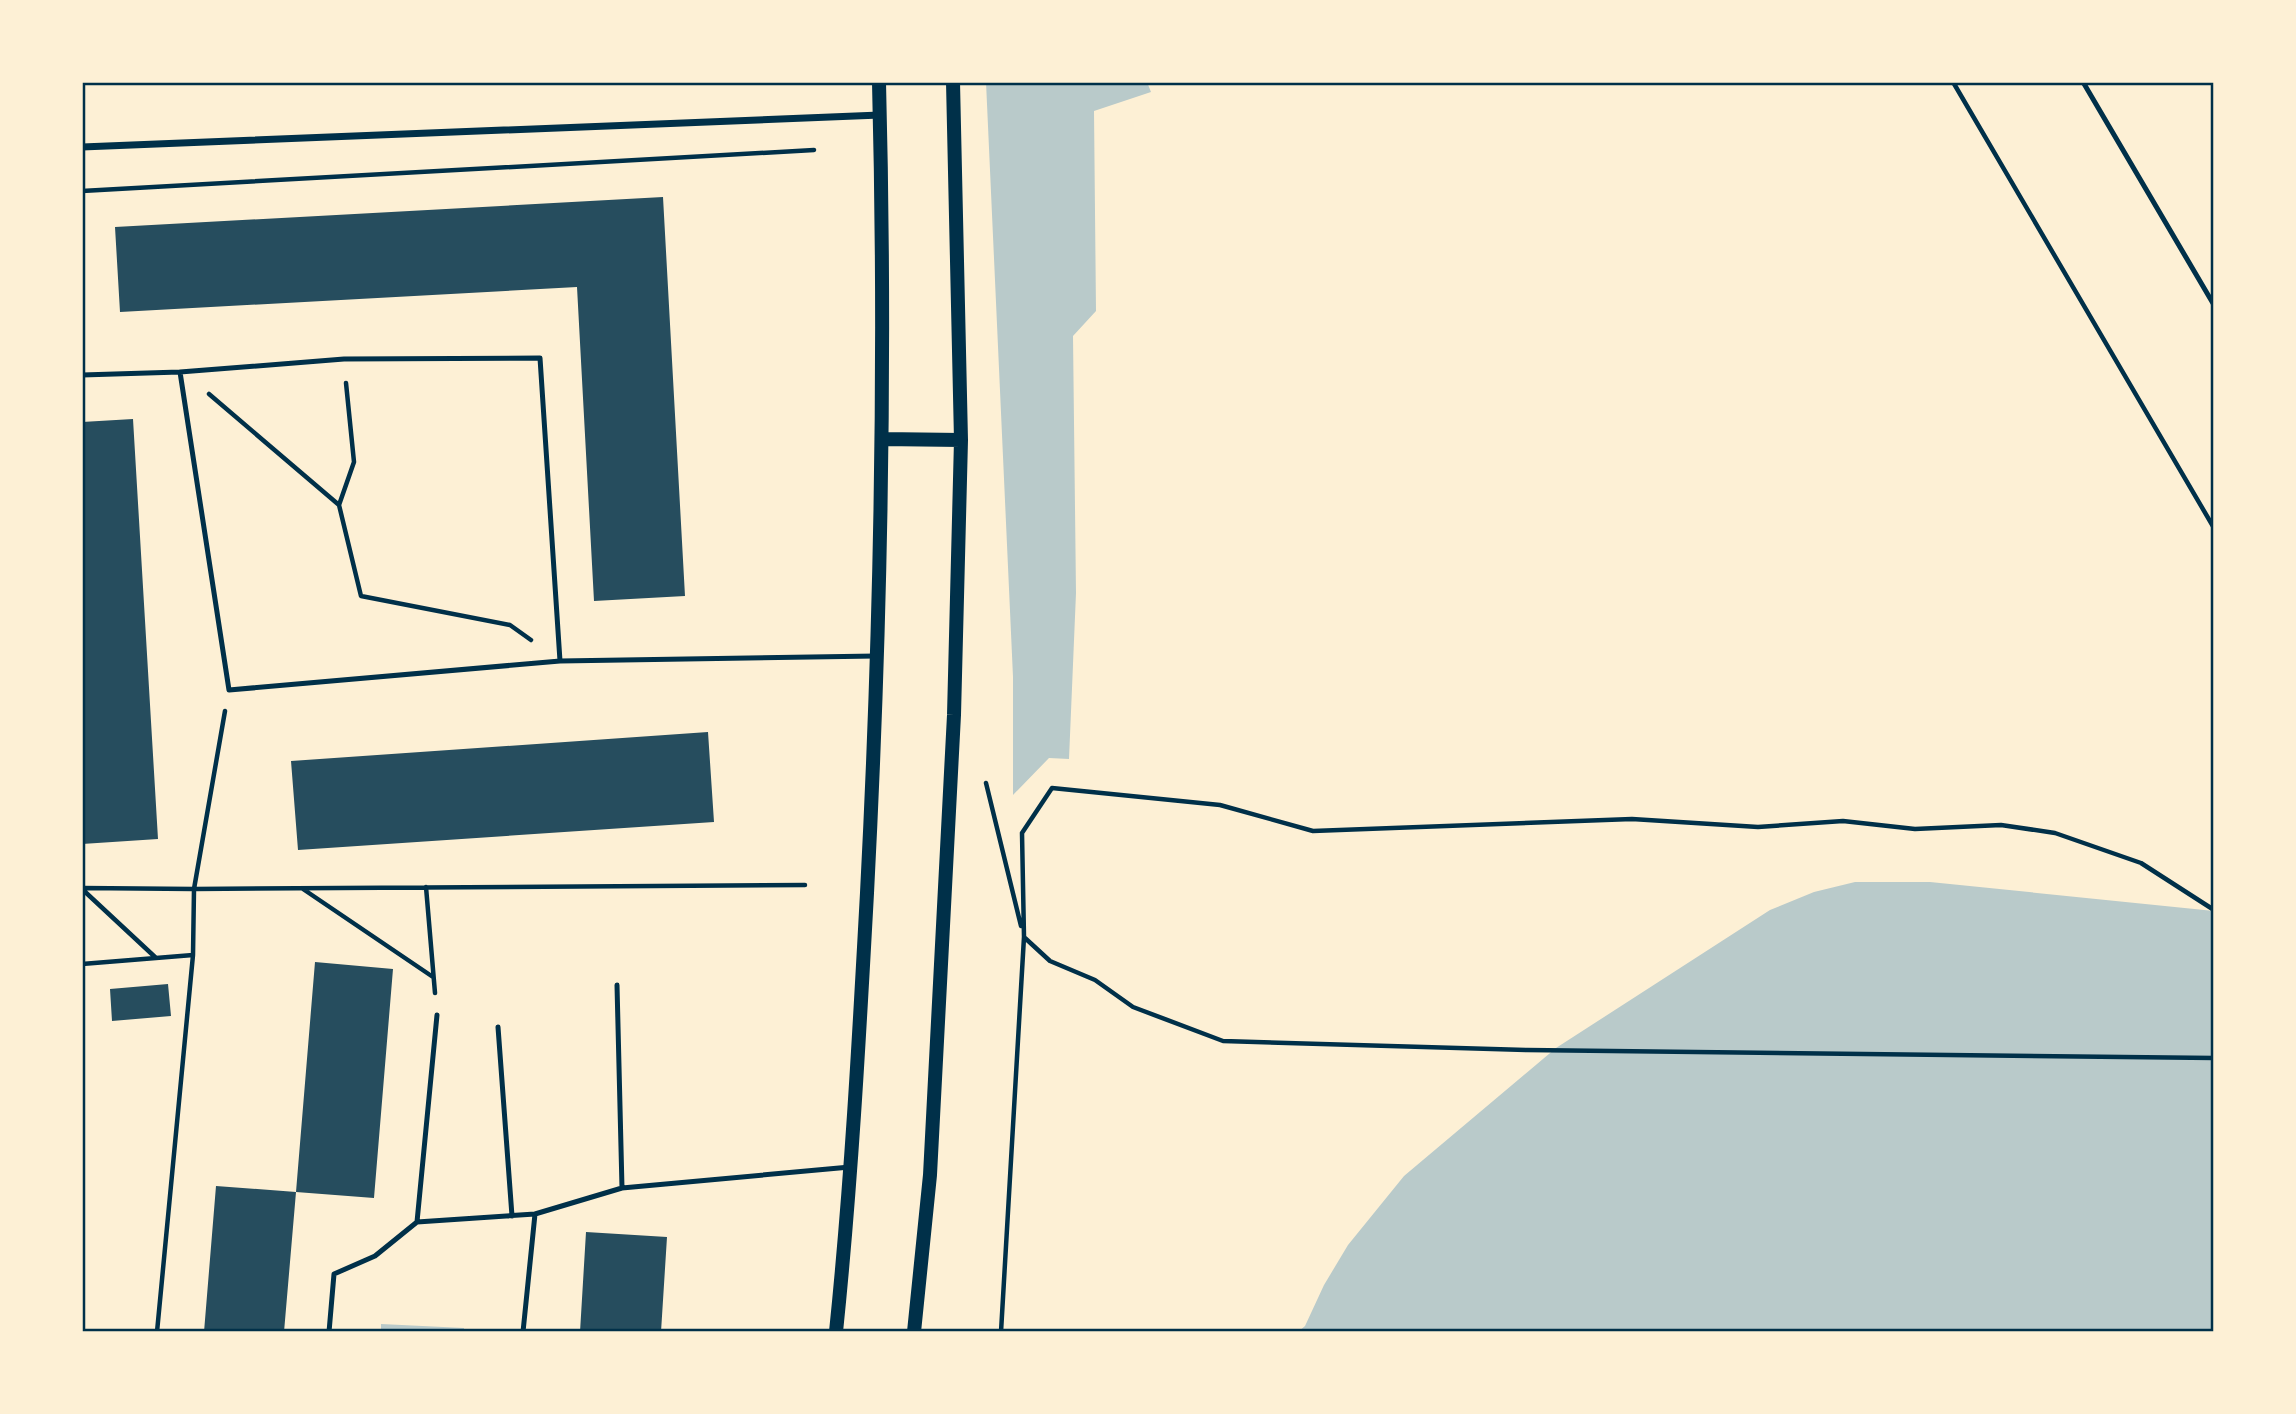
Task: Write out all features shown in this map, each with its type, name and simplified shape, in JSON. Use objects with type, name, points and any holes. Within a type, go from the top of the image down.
[{"type":"main road","points":[[836,1332],[853,1166],[878,656],[883,439],[879,82]]},
{"type":"main road","points":[[914,1332],[930,1175],[951,783],[961,440],[953,82]]},
{"type":"main road","points":[[883,439],[961,440]]},
{"type":"street","points":[[82,147],[880,115]]},
{"type":"lane","points":[[2083,82],[2214,305]]},
{"type":"lane","points":[[2205,290],[2214,285]]},
{"type":"lane","points":[[82,375],[180,372],[344,359],[540,358],[560,661]]},
{"type":"lane","points":[[180,372],[229,690],[560,661],[878,656]]},
{"type":"lane","points":[[617,985],[622,1188]]},
{"type":"lane","points":[[417,1222],[437,1015]]},
{"type":"lane","points":[[498,1027],[512,1216]]},
{"type":"lane","points":[[329,1332],[334,1274],[375,1256],[417,1222],[535,1214],[622,1188],[853,1166]]},
{"type":"lane","points":[[523,1332],[535,1214]]},
{"type":"path","points":[[1953,82],[2214,528]]},
{"type":"path","points":[[82,191],[814,150]]},
{"type":"path","points":[[344,359],[354,462],[339,505],[361,596],[510,625],[560,661]]},
{"type":"path","points":[[180,372],[242,420],[339,505]]},
{"type":"path","points":[[157,1332],[193,955],[194,889],[229,690]]},
{"type":"path","points":[[986,783],[1024,937],[1050,961],[1094,980],[1133,1007],[1223,1041],[1527,1050],[2214,1058]]},
{"type":"path","points":[[1001,1332],[1024,937],[1022,833],[1052,788],[1220,805],[1313,831],[1632,819],[1758,827],[1843,821],[1915,829],[2001,825],[2055,833],[2141,863],[2214,910]]},
{"type":"path","points":[[82,888],[805,885]]},
{"type":"path","points":[[426,887],[437,1015]]},
{"type":"path","points":[[82,888],[155,957]]},
{"type":"path","points":[[302,888],[433,977]]},
{"type":"path","points":[[82,964],[193,955]]},
{"type":"shaded area","points":[[986,82],[1147,82],[1151,92],[1094,111],[1096,311],[1073,336],[1076,593],[1069,759],[1049,758],[1013,795],[1013,677]]},
{"type":"shaded area","points":[[1855,882],[1930,882],[2214,911],[2214,1332],[1298,1332],[1305,1326],[1324,1285],[1348,1245],[1404,1176],[1556,1048],[1770,910],[1814,892]]},
{"type":"shaded area","points":[[381,1324],[464,1328],[464,1332],[381,1332]]},
{"type":"building","points":[[663,197],[685,596],[594,601],[577,287],[120,312],[115,227]]},
{"type":"building","points":[[133,419],[158,839],[82,844],[82,422]]},
{"type":"building","points":[[708,732],[714,822],[298,850],[291,761]]},
{"type":"building","points":[[315,962],[393,969],[374,1198],[296,1192]]},
{"type":"building","points":[[168,984],[171,1016],[112,1021],[110,989]]},
{"type":"building","points":[[216,1186],[296,1192],[284,1332],[204,1332]]},
{"type":"building","points":[[586,1232],[667,1237],[661,1332],[580,1332]]}]
